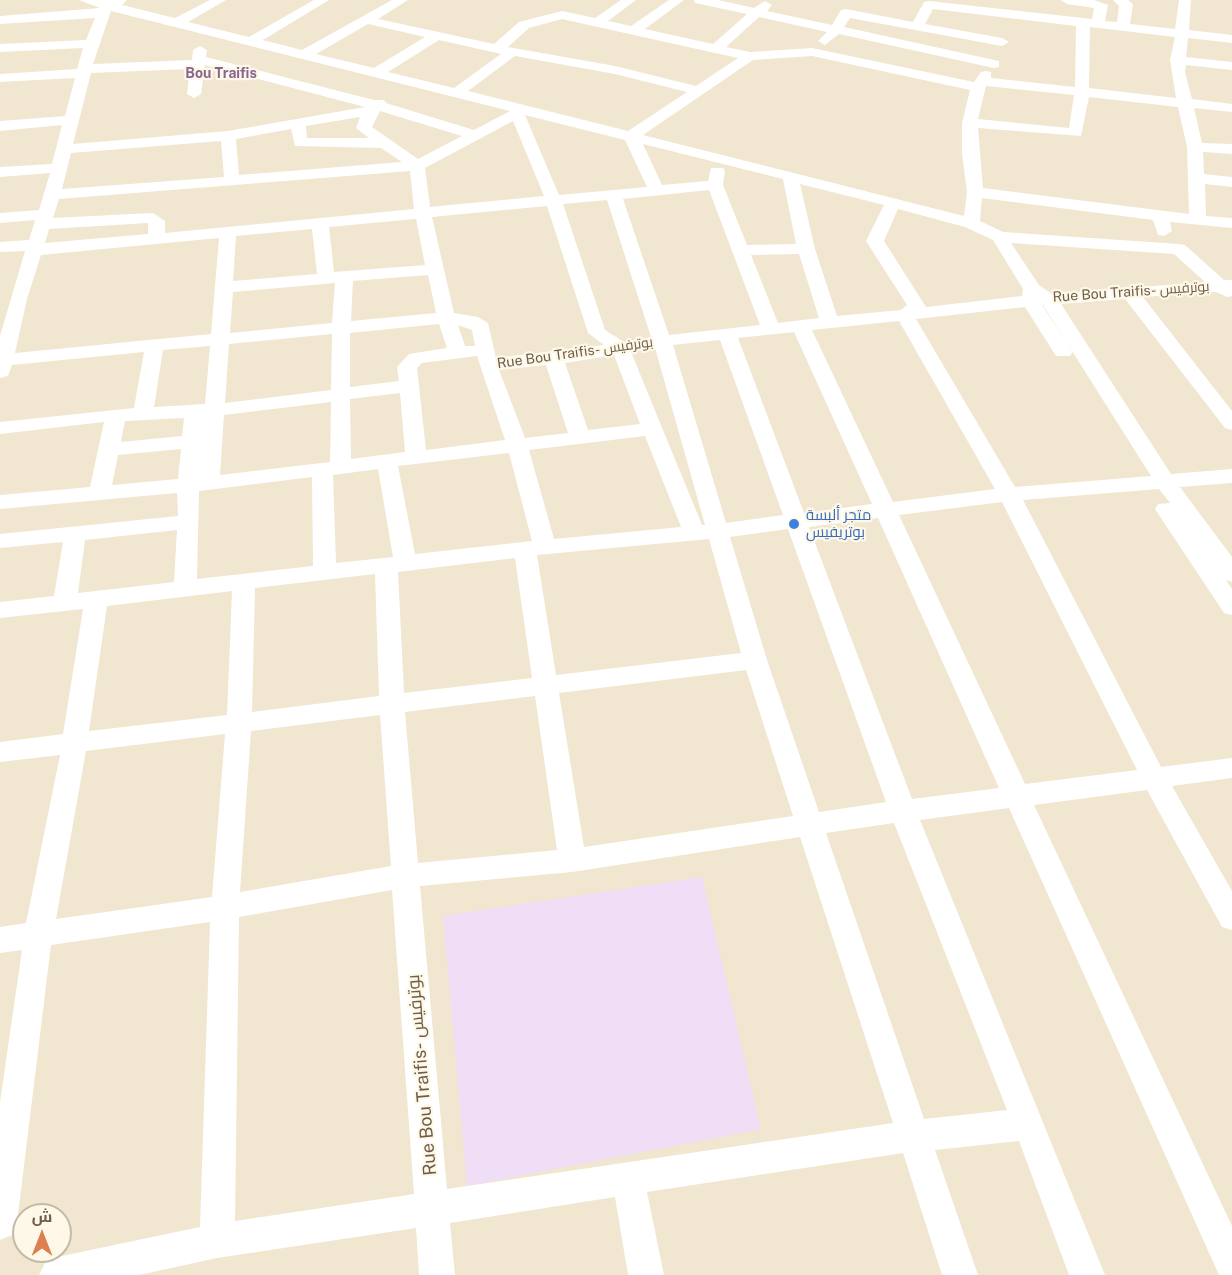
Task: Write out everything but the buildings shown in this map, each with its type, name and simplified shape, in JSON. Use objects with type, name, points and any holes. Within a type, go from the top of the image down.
[{"type":"street","points":[[85,0],[252,40],[407,82],[457,93],[520,112],[631,136],[893,202],[971,223],[994,234],[1179,249],[1228,290]]},
{"type":"street","points":[[176,23],[220,0]]},
{"type":"street","points":[[252,40],[324,0]]},
{"type":"street","points":[[598,22],[630,0]]},
{"type":"street","points":[[634,30],[678,0]]},
{"type":"street","points":[[700,0],[997,66]]},
{"type":"street","points":[[715,49],[771,0]]},
{"type":"street","points":[[971,223],[975,192],[970,154],[970,123],[980,84],[997,66],[1002,42],[1016,0]]},
{"type":"street","points":[[970,123],[1076,133],[1078,81],[1090,23],[1102,2],[1067,0]]},
{"type":"street","points":[[1119,0],[1126,4],[1123,26]]},
{"type":"street","points":[[1185,0],[1177,60],[1180,85],[1187,104],[1195,147],[1198,220]]},
{"type":"street","points":[[374,2],[396,3]]},
{"type":"street","points":[[917,27],[930,2],[1011,15],[1232,39]]},
{"type":"street","points":[[0,34],[3,20],[13,3]]},
{"type":"street","points":[[304,55],[396,3]]},
{"type":"street","points":[[497,49],[524,26],[562,15],[578,5]]},
{"type":"street","points":[[3,20],[111,6]]},
{"type":"street","points":[[111,6],[91,44],[70,120],[60,168],[37,247],[9,299],[1,364],[154,346],[446,318],[478,323],[481,327],[486,357],[517,444],[535,549],[546,684],[572,860]]},
{"type":"street","points":[[812,52],[836,30],[848,6],[917,27],[1002,42]]},
{"type":"street","points":[[562,15],[750,56],[812,52],[980,84],[1078,81],[1187,104],[1232,108]]},
{"type":"street","points":[[366,20],[435,37],[615,69],[696,90]]},
{"type":"street","points":[[194,94],[201,29]]},
{"type":"street","points":[[376,73],[435,37]]},
{"type":"street","points":[[0,48],[91,44]]},
{"type":"street","points":[[888,68],[912,46]]},
{"type":"street","points":[[457,93],[512,52]]},
{"type":"street","points":[[631,136],[696,90],[750,56]]},
{"type":"street","points":[[1177,60],[1232,66]]},
{"type":"street","points":[[0,78],[199,62],[476,135]]},
{"type":"street","points":[[407,82],[374,108],[365,120],[364,128],[417,166],[423,214],[446,318],[458,353]]},
{"type":"street","points":[[64,149],[228,136],[374,108]]},
{"type":"street","points":[[52,195],[417,166],[520,112]]},
{"type":"street","points":[[520,112],[553,199],[597,333],[620,347],[650,429],[706,532],[755,660],[960,1275]]},
{"type":"street","points":[[0,126],[70,120]]},
{"type":"street","points":[[298,123],[300,143],[382,143]]},
{"type":"street","points":[[228,136],[232,182]]},
{"type":"street","points":[[631,136],[656,189]]},
{"type":"street","points":[[1195,147],[1232,149]]},
{"type":"street","points":[[718,159],[715,185],[771,330]]},
{"type":"street","points":[[0,172],[60,168]]},
{"type":"street","points":[[790,177],[806,249],[830,323]]},
{"type":"street","points":[[1198,178],[1232,182]]},
{"type":"street","points":[[0,247],[37,247],[228,233],[613,193],[715,185]]},
{"type":"street","points":[[975,192],[1232,223]]},
{"type":"street","points":[[613,193],[662,341],[706,532]]},
{"type":"street","points":[[893,202],[875,241],[916,306],[905,315]]},
{"type":"street","points":[[1160,216],[1168,248]]},
{"type":"street","points":[[0,218],[153,218],[158,221],[156,239]]},
{"type":"street","points":[[320,224],[326,278]]},
{"type":"street","points":[[185,589],[189,522],[199,484],[205,411],[220,340],[228,233]]},
{"type":"street","name":"Rue Bou Traifis- بوترفيس","points":[[994,234],[1037,297],[1228,290]]},
{"type":"street","points":[[740,250],[806,249]]},
{"type":"street","points":[[225,287],[437,269]]},
{"type":"street","points":[[325,572],[331,468],[340,394],[344,277]]},
{"type":"street","points":[[1131,293],[1232,424]]},
{"type":"street","points":[[1086,1275],[1029,1124],[903,811],[727,334],[905,315],[1037,297],[1156,482],[1232,607]]},
{"type":"street","points":[[905,315],[1010,494],[1155,780],[1232,918]]},
{"type":"street","points":[[801,326],[884,510],[1019,796],[1232,1265]]},
{"type":"street","name":"Rue Bou Traifis- بوترفيس","points":[[408,386],[407,367],[410,361],[416,358],[458,353],[486,357],[554,359],[620,347],[727,334]]},
{"type":"street","points":[[143,412],[154,346]]},
{"type":"street","points":[[554,359],[580,437]]},
{"type":"street","points":[[0,428],[143,412],[205,411],[408,386],[416,458]]},
{"type":"street","points":[[199,484],[193,442],[205,411]]},
{"type":"street","points":[[99,495],[116,415]]},
{"type":"street","points":[[0,502],[99,495],[199,484],[650,429]]},
{"type":"street","points":[[108,449],[193,442]]},
{"type":"street","name":"Rue Bou Traifis- بوترفيس","points":[[387,462],[395,564],[392,706],[437,1275]]},
{"type":"street","points":[[0,610],[395,564],[706,532],[1010,494],[1232,476]]},
{"type":"street","points":[[1156,482],[1232,574]]},
{"type":"street","points":[[0,541],[189,522]]},
{"type":"street","points":[[65,602],[75,534]]},
{"type":"street","points":[[217,1241],[225,907],[239,725],[244,583]]},
{"type":"street","points":[[0,1223],[38,936],[75,742],[96,599]]},
{"type":"street","points":[[0,753],[755,660]]},
{"type":"street","points":[[0,940],[225,907],[404,876],[572,860],[903,811],[1155,780],[1232,768]]},
{"type":"street","points":[[57,1275],[217,1241],[912,1136],[1029,1124]]},
{"type":"street","points":[[628,1179],[646,1275]]},
{"type":"shaded area","points":[[0,0],[1232,0],[1232,1275],[0,1275]]},
{"type":"shaded area","points":[[702,877],[761,1129],[467,1186],[443,916]]},
{"type":"place","name":"متجر ألبسة بوتريفيس","points":[[794,524]]},
{"type":"district","name":"Bou Traifis","points":[[221,74]]}]
